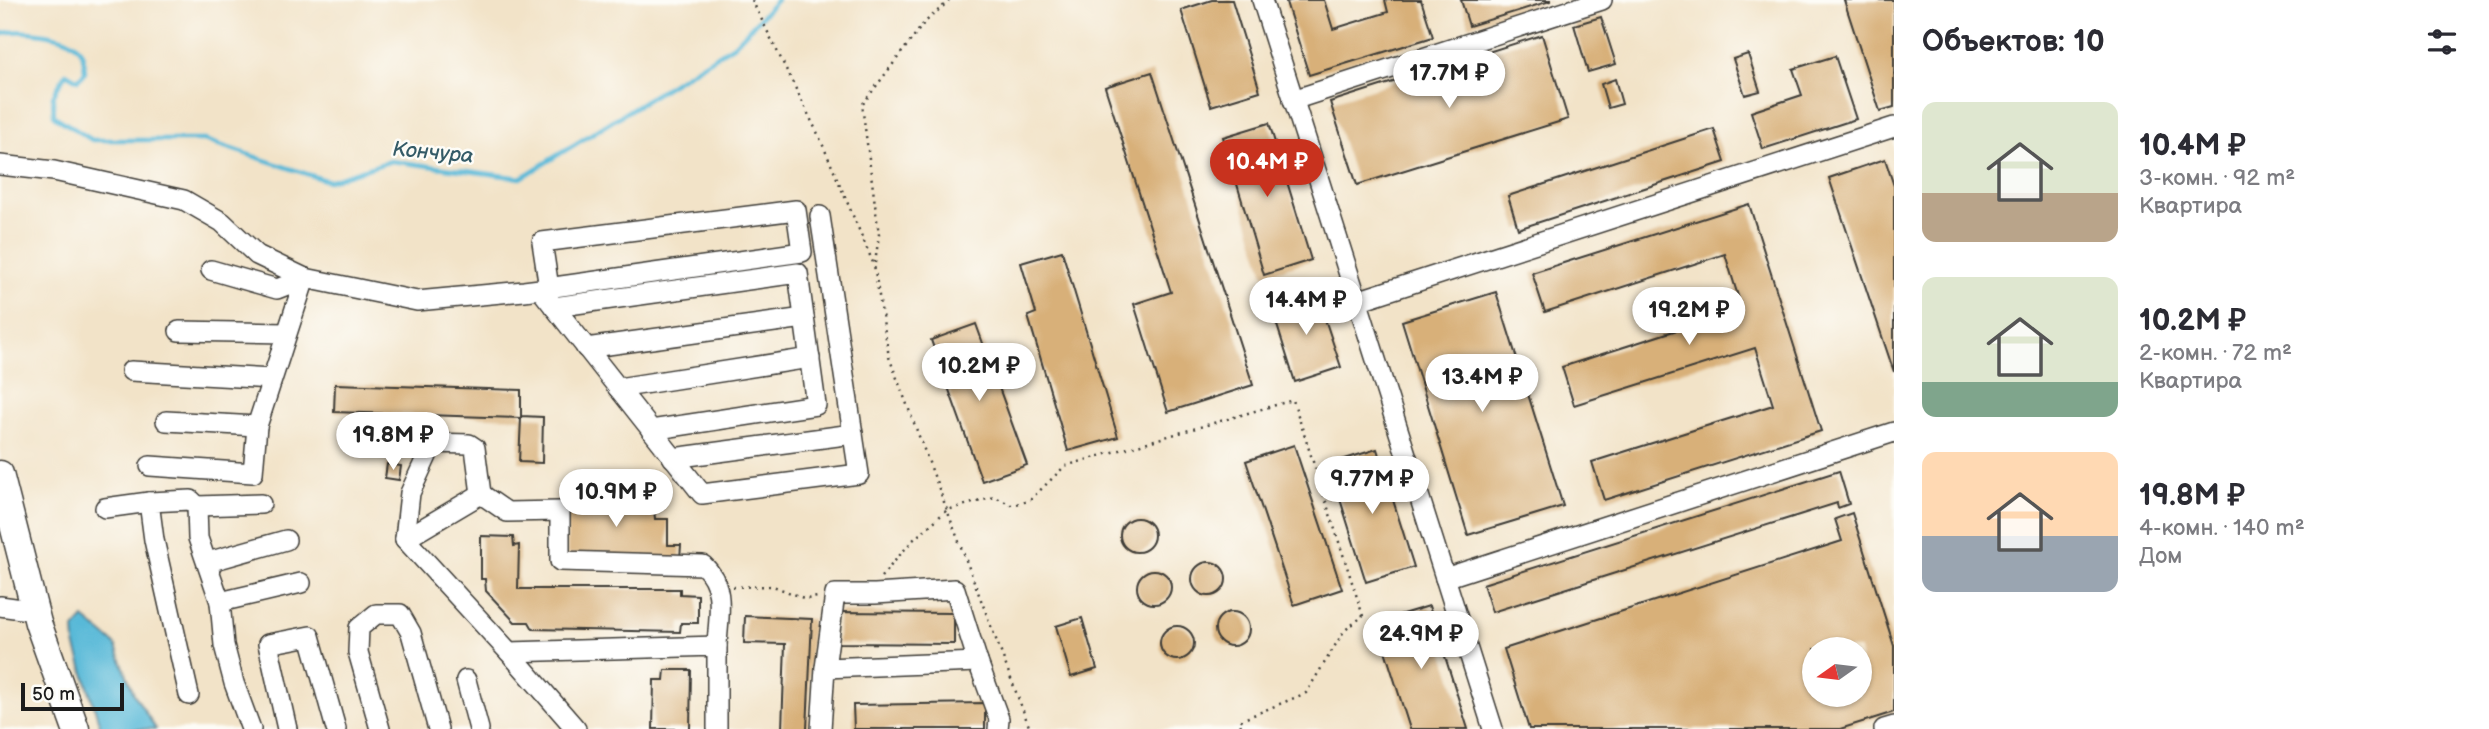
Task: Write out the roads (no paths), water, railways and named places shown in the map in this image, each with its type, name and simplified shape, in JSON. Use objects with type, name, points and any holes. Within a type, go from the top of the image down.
[{"type":"main road","points":[[0,474],[36,611],[76,729]]},
{"type":"lane","points":[[1262,0],[1493,729]]},
{"type":"lane","points":[[1293,100],[1602,0]]},
{"type":"lane","points":[[1357,301],[1894,127]]},
{"type":"lane","points":[[0,165],[54,171],[184,200],[222,222],[257,256],[305,278],[417,301],[544,289],[802,252],[796,210],[542,242],[544,289],[554,307],[702,494],[859,474],[820,216]]},
{"type":"lane","points":[[211,270],[277,289],[305,278]]},
{"type":"lane","points":[[554,307],[798,273],[817,405],[651,430]]},
{"type":"lane","points":[[150,466],[253,473],[257,426],[305,278]]},
{"type":"lane","points":[[586,348],[804,318]]},
{"type":"lane","points":[[179,331],[286,333]]},
{"type":"lane","points":[[618,388],[810,358]]},
{"type":"lane","points":[[131,371],[271,379]]},
{"type":"lane","points":[[166,421],[257,426]]},
{"type":"lane","points":[[1445,578],[1894,432]]},
{"type":"lane","points":[[673,458],[853,434]]},
{"type":"lane","points":[[373,441],[469,444],[475,447],[481,494],[507,512],[560,511],[560,561],[703,565],[713,575],[719,587],[717,729]]},
{"type":"lane","points":[[430,443],[410,493],[405,539],[576,729]]},
{"type":"lane","points":[[405,539],[481,494]]},
{"type":"lane","points":[[105,508],[191,500],[197,506],[198,538],[220,602],[233,683],[251,729]]},
{"type":"lane","points":[[149,502],[154,540],[189,695]]},
{"type":"lane","points":[[197,506],[261,504]]},
{"type":"lane","points":[[208,562],[286,540]]},
{"type":"lane","points":[[220,602],[301,583]]},
{"type":"lane","points":[[821,729],[825,668],[835,594],[955,589],[999,719],[998,729]]},
{"type":"lane","points":[[0,606],[36,611]]},
{"type":"lane","points":[[380,729],[358,652],[359,628],[376,614],[400,614],[411,633],[438,729]]},
{"type":"lane","points":[[288,729],[268,644],[310,636],[336,729]]},
{"type":"lane","points":[[509,652],[717,646]]},
{"type":"lane","points":[[825,668],[978,662]]},
{"type":"lane","points":[[466,680],[480,729]]},
{"type":"lane","points":[[1884,729],[1894,726]]},
{"type":"water","points":[[84,618],[115,644],[134,694],[156,729],[101,729],[75,644],[74,629]]},
{"type":"waterway","name":"Кончура","points":[[0,35],[16,32],[39,33],[70,41],[79,48],[85,72],[78,80],[66,73],[53,96],[54,116],[92,140],[204,140],[328,181],[391,161],[521,178],[734,45],[777,0]]}]
